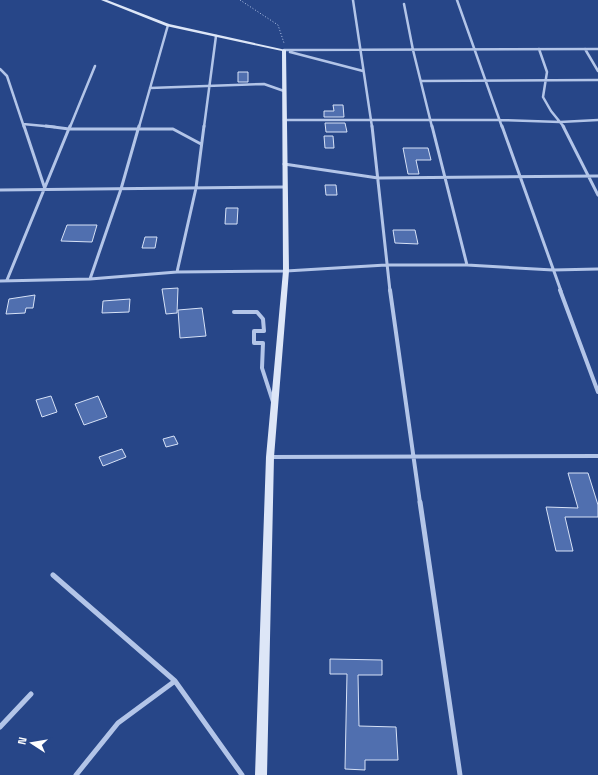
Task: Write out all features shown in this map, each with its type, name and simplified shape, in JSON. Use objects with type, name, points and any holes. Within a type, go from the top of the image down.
[{"type":"street","points":[[103,0],[168,25],[284,50],[363,71]]},
{"type":"street","points":[[353,0],[378,178],[386,265],[460,775]]},
{"type":"street","points":[[457,0],[598,392]]},
{"type":"street","points":[[404,4],[413,50],[467,265]]},
{"type":"street","points":[[90,279],[121,188],[168,25]]},
{"type":"street","points":[[178,272],[196,188],[216,36]]},
{"type":"street","points":[[538,49],[548,68],[548,81],[543,97],[580,155],[588,176],[598,195]]},
{"type":"street","points":[[586,49],[598,70]]},
{"type":"street","points":[[284,50],[598,49]]},
{"type":"street","points":[[261,775],[270,457],[286,271],[284,187],[284,50]]},
{"type":"street","points":[[7,280],[95,66]]},
{"type":"street","points":[[0,69],[7,76],[45,189]]},
{"type":"street","points":[[421,81],[598,80]]},
{"type":"street","points":[[150,88],[264,84],[284,91]]},
{"type":"street","points":[[284,120],[430,119],[560,122],[598,120]]},
{"type":"street","points":[[23,124],[70,129],[173,129],[201,144]]},
{"type":"street","points":[[284,164],[378,178],[598,176]]},
{"type":"street","points":[[0,190],[284,187]]},
{"type":"street","points":[[0,281],[90,279],[178,272],[286,271],[386,265],[467,265],[553,270],[598,269]]},
{"type":"street","points":[[234,312],[257,312],[263,319],[264,330],[254,331],[254,343],[263,343],[262,368],[275,408]]},
{"type":"street","points":[[270,457],[598,456]]},
{"type":"street","points":[[53,575],[175,681],[242,775]]},
{"type":"street","points":[[76,775],[118,723],[175,681]]},
{"type":"street","points":[[0,727],[31,694]]},
{"type":"path","points":[[240,0],[278,25],[284,42],[284,50]]},
{"type":"building","points":[[238,72],[248,72],[248,82],[238,82]]},
{"type":"building","points":[[333,105],[343,105],[344,117],[324,117],[324,111],[334,111]]},
{"type":"building","points":[[325,123],[345,123],[347,132],[326,132]]},
{"type":"building","points":[[324,136],[333,136],[334,148],[325,148]]},
{"type":"building","points":[[403,148],[428,148],[431,160],[416,160],[419,174],[408,174]]},
{"type":"building","points":[[325,185],[336,185],[337,195],[326,195]]},
{"type":"building","points":[[226,208],[238,208],[237,224],[225,224]]},
{"type":"building","points":[[67,225],[97,225],[92,242],[61,241]]},
{"type":"building","points":[[393,230],[415,230],[418,244],[395,243]]},
{"type":"building","points":[[145,237],[157,237],[155,248],[142,248]]},
{"type":"building","points":[[178,288],[177,313],[166,314],[162,289]]},
{"type":"building","points":[[35,295],[33,308],[26,308],[25,313],[6,314],[9,299]]},
{"type":"building","points":[[130,299],[129,312],[102,313],[103,301]]},
{"type":"building","points":[[202,308],[206,336],[180,338],[178,310]]},
{"type":"building","points":[[51,396],[57,412],[42,417],[36,400]]},
{"type":"building","points":[[98,396],[107,417],[84,425],[75,404]]},
{"type":"building","points":[[174,436],[178,444],[166,447],[163,439]]},
{"type":"building","points":[[122,449],[126,457],[103,466],[99,457]]},
{"type":"building","points":[[568,473],[588,473],[598,505],[598,517],[565,517],[573,551],[556,551],[546,507],[578,508]]},
{"type":"building","points":[[330,659],[382,660],[382,675],[358,675],[359,726],[396,727],[398,760],[365,760],[365,770],[345,769],[347,674],[330,674]]}]
